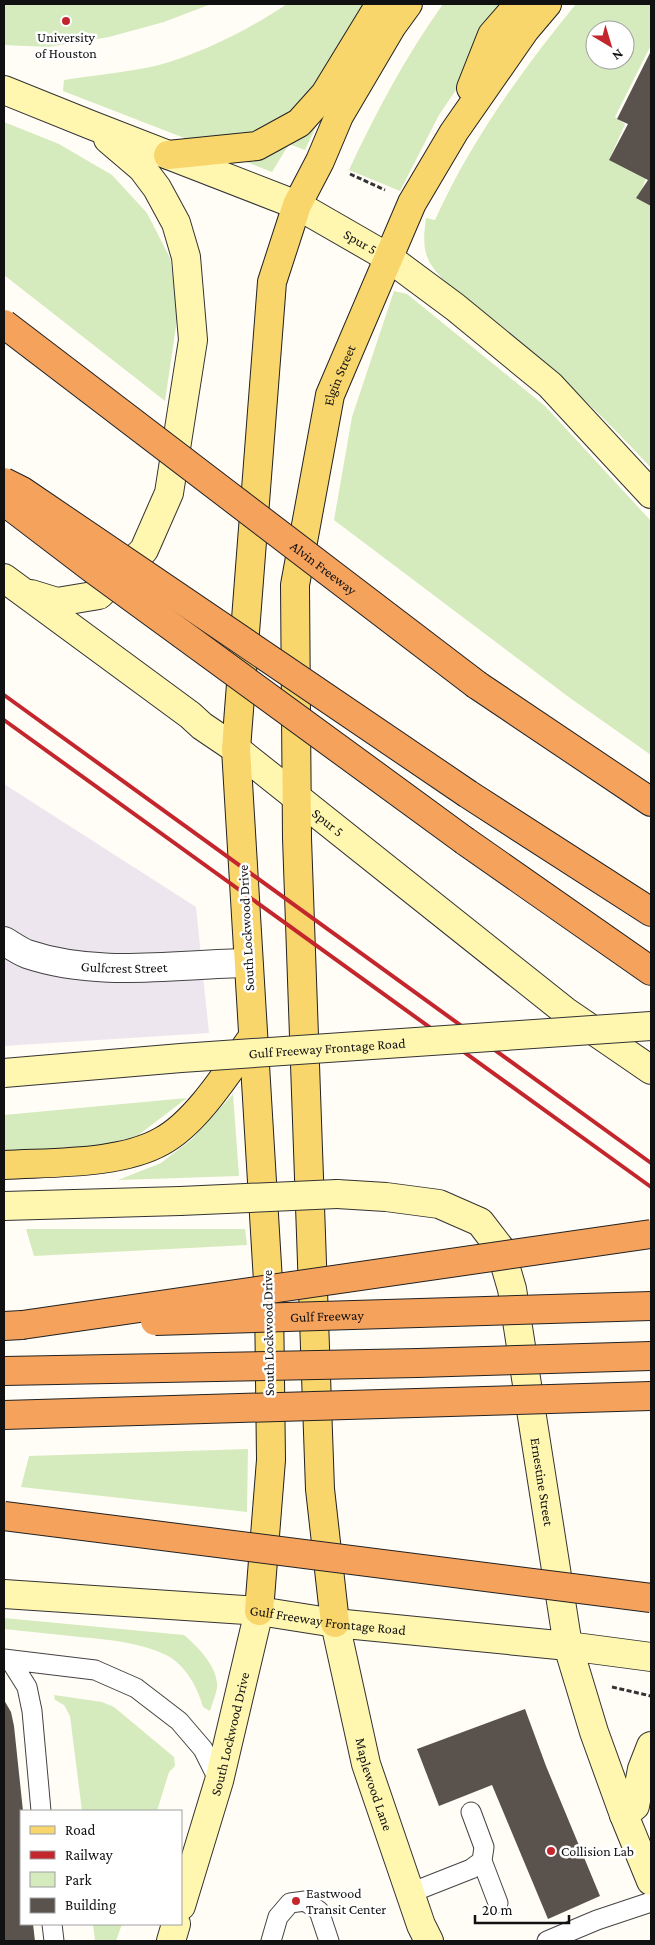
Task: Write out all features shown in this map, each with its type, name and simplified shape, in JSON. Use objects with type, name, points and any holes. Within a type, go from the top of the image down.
[{"type":"highway","name":"Alvin Freeway","points":[[4,324],[477,685],[651,802]]},
{"type":"highway","points":[[4,482],[22,491],[468,794],[651,912]]},
{"type":"highway","points":[[4,498],[10,505],[93,569],[465,840],[651,971]]},
{"type":"highway","points":[[13,1326],[651,1234]]},
{"type":"highway","name":"Gulf Freeway","points":[[13,1326],[651,1306]]},
{"type":"highway","points":[[4,1371],[408,1364],[651,1356]]},
{"type":"highway","points":[[4,1416],[651,1396]]},
{"type":"highway","points":[[4,1516],[651,1598]]},
{"type":"main road","points":[[168,155],[257,146],[299,123],[326,94],[380,4]]},
{"type":"main road","points":[[236,749],[272,282],[297,205],[320,161],[339,116],[392,26],[408,4]]},
{"type":"main road","points":[[454,132],[492,35],[519,4]]},
{"type":"main road","name":"Elgin Street","points":[[296,799],[295,585],[330,395],[412,203],[454,132],[525,30],[547,4]]},
{"type":"main road","name":"Spur 5","points":[[4,90],[297,205],[389,258],[455,307],[550,386],[651,494]]},
{"type":"main road","points":[[13,584],[57,602],[99,595],[144,550],[169,493],[193,340],[186,257],[176,223],[157,188],[142,168],[91,125]]},
{"type":"main road","name":"Spur 5","points":[[13,584],[190,715],[202,726],[236,749],[296,799],[565,1011],[651,1070]]},
{"type":"main road","name":"South Lockwood Drive","points":[[182,1903],[219,1781],[259,1611],[271,1460],[269,1298],[236,749]]},
{"type":"main road","points":[[296,799],[320,1489],[335,1623]]},
{"type":"main road","name":"Gulf Freeway Frontage Road","points":[[4,1073],[651,1026]]},
{"type":"main road","points":[[4,1165],[101,1159],[137,1153],[163,1141],[190,1119],[227,1073],[253,1036]]},
{"type":"main road","name":"Ernestine Street","points":[[4,1206],[337,1194],[386,1197],[439,1204],[480,1222],[500,1248],[512,1289],[568,1646],[594,1732],[624,1815],[651,1881]]},
{"type":"main road","name":"Gulf Freeway Frontage Road","points":[[4,1594],[259,1611],[335,1623],[568,1646],[651,1657]]},
{"type":"main road","name":"Maplewood Lane","points":[[335,1623],[366,1764],[421,1925],[432,1941]]},
{"type":"main road","points":[[624,1815],[635,1806],[642,1768],[651,1746]]},
{"type":"main road","points":[[171,1941],[176,1925]]},
{"type":"street","name":"Gulfcrest Street","points":[[4,941],[26,953],[74,966],[108,968],[248,963]]},
{"type":"lane","points":[[7,1660],[95,1670],[136,1688],[179,1721],[203,1749],[219,1781]]},
{"type":"lane","points":[[7,1660],[27,1686],[32,1711],[41,1810]]},
{"type":"lane","points":[[471,1812],[484,1847],[482,1861],[498,1903]]},
{"type":"lane","points":[[410,1893],[471,1869],[482,1861]]},
{"type":"lane","points":[[271,1941],[278,1917],[290,1903],[305,1901],[319,1911],[328,1941]]},
{"type":"lane","points":[[547,1941],[597,1920],[651,1902]]},
{"type":"lane","points":[[52,1925],[54,1941]]},
{"type":"path","points":[[350,174],[389,192]]},
{"type":"path","points":[[612,1687],[651,1696]]},
{"type":"shaded area","points":[[4,784],[196,907],[209,1033],[4,1046]]},
{"type":"green space","name":"University of Houston","points":[[4,4],[211,4],[164,22],[109,37],[48,47],[4,45]]},
{"type":"green space","points":[[287,4],[381,4],[335,86],[305,150],[289,144],[272,172],[63,91],[64,80],[125,72],[159,65],[192,54],[242,31]]},
{"type":"green space","points":[[443,4],[518,4],[487,44],[439,115],[400,191],[349,170],[392,85],[416,44]]},
{"type":"green space","points":[[576,4],[651,4],[651,45],[615,117],[625,124],[610,158],[646,178],[639,198],[651,203],[651,468],[603,417],[552,369],[507,329],[470,303],[448,284],[427,258],[424,235],[426,218],[435,220],[464,163],[481,135],[536,55]]},
{"type":"green space","points":[[4,122],[59,144],[112,175],[147,213],[170,258],[178,313],[165,401],[4,275]]},
{"type":"green space","points":[[394,291],[407,294],[545,406],[651,521],[651,755],[570,698],[334,520],[352,417]]},
{"type":"green space","points":[[233,1094],[239,1176],[118,1180],[161,1163],[192,1139]]},
{"type":"green space","points":[[187,1098],[137,1136],[80,1151],[4,1154],[4,1115]]},
{"type":"green space","points":[[26,1229],[245,1229],[247,1245],[34,1256]]},
{"type":"green space","points":[[248,1449],[247,1512],[21,1487],[29,1456]]},
{"type":"green space","points":[[4,1618],[184,1635],[205,1656],[216,1676],[217,1690],[210,1711],[203,1707],[198,1692],[185,1670],[166,1655],[124,1642],[4,1629]]},
{"type":"green space","points":[[54,1695],[102,1702],[114,1707],[174,1757],[175,1766],[169,1772],[157,1810],[82,1810],[70,1716],[64,1705],[55,1700]]},
{"type":"green space","points":[[93,1925],[122,1925],[116,1941],[95,1941]]},
{"type":"building","points":[[651,51],[651,206],[636,198],[648,180],[609,160],[628,124],[617,119]]},
{"type":"building","points":[[4,1700],[11,1712],[14,1726],[23,1810],[20,1810],[20,1925],[33,1925],[35,1941],[4,1941]]},
{"type":"building","name":"Collision Lab","points":[[525,1709],[546,1766],[600,1896],[548,1919],[492,1785],[439,1806],[417,1749]]},
{"type":"railway","points":[[4,695],[651,1163]]},
{"type":"railway","points":[[4,720],[651,1187]]},
{"type":"place","name":"University of Houston","points":[[66,21]]},
{"type":"place","name":"Collision Lab","points":[[551,1851]]},
{"type":"place","name":"Eastwood Transit Center","points":[[296,1901]]}]
